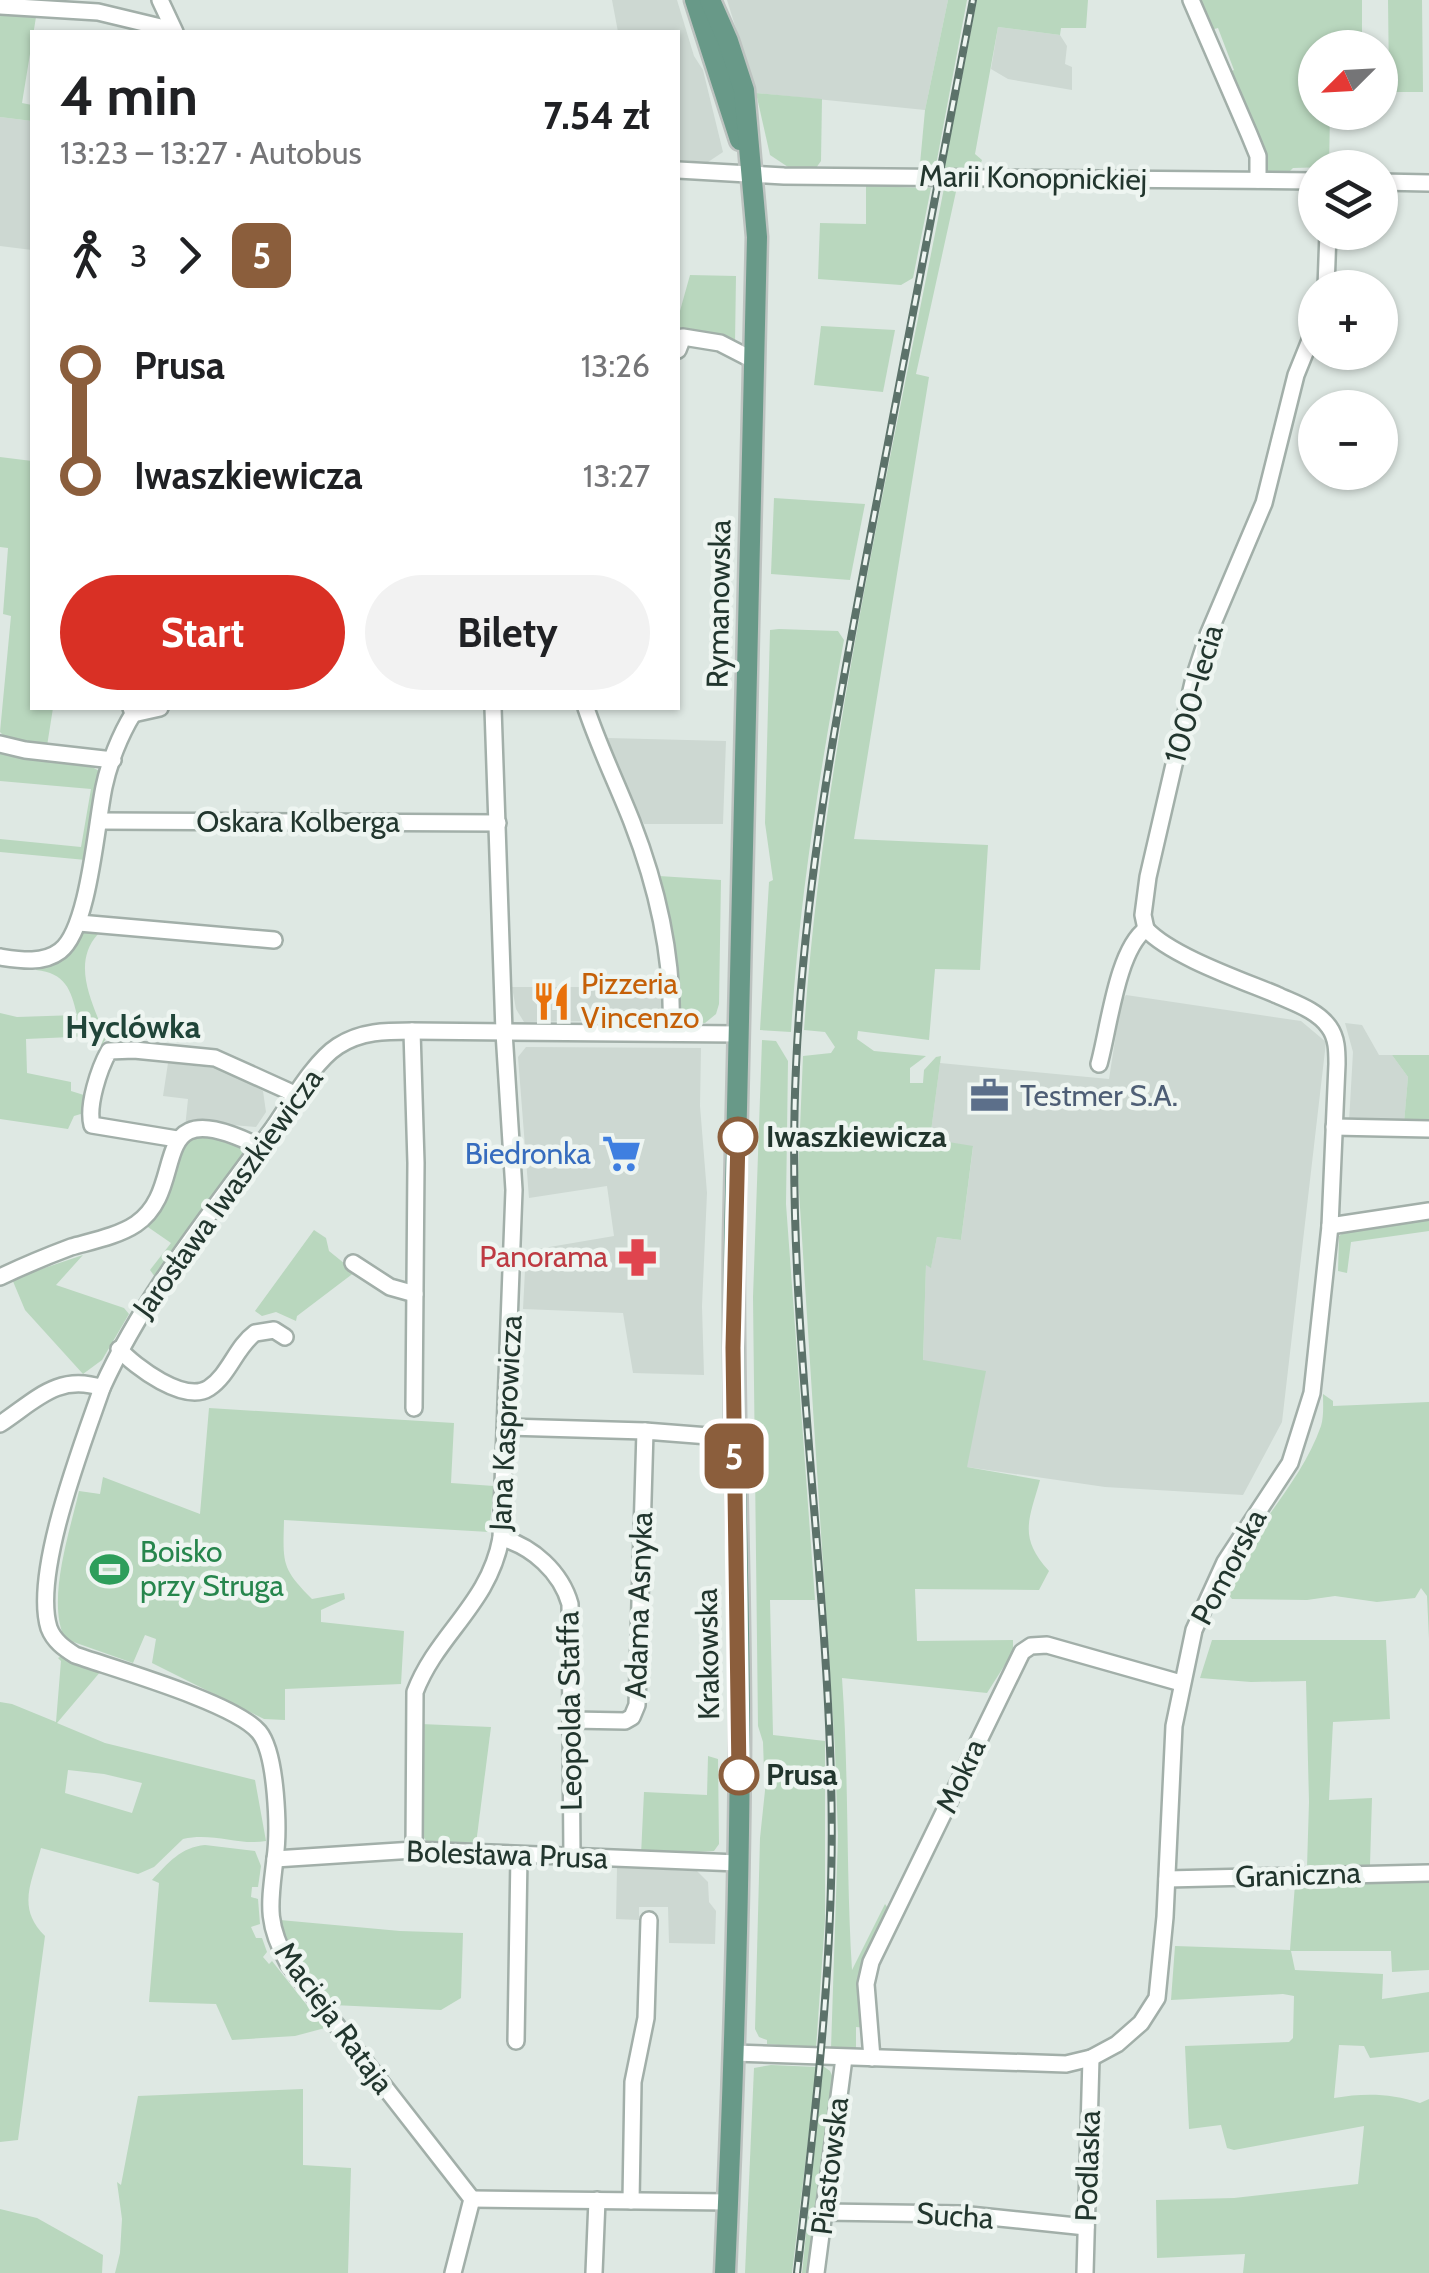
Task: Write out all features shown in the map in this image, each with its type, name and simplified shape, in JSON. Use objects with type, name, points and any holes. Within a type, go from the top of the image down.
[{"type":"main road","name":"Rymanowska","points":[[695,0],[752,175]]},
{"type":"main road","name":"Rymanowska","points":[[710,0],[744,90],[757,236],[739,1034]]},
{"type":"main road","name":"Krakowska","points":[[726,2273],[740,1734],[734,1438],[739,1034]]},
{"type":"street","points":[[160,0],[174,30]]},
{"type":"street","points":[[1191,0],[1250,134],[1258,156],[1258,180]]},
{"type":"street","points":[[0,6],[98,12],[170,30]]},
{"type":"street","name":"Marii Konopnickiej","points":[[680,170],[752,175],[1298,181]]},
{"type":"street","points":[[1398,183],[1429,184]]},
{"type":"street","points":[[680,344],[683,336],[720,342],[755,362]]},
{"type":"street","name":"1000-lecia","points":[[1099,1064],[1131,944],[1146,928],[1143,914],[1148,877],[1194,678],[1264,503],[1298,370]]},
{"type":"street","name":"Jana Kasprowicza","points":[[414,1850],[415,1692],[422,1673],[490,1580],[502,1538],[514,1190],[504,1032],[493,710]]},
{"type":"street","points":[[587,710],[638,837],[658,906],[671,972],[672,1033]]},
{"type":"street","points":[[0,957],[41,960],[57,954],[70,942],[79,922],[104,782],[132,711]]},
{"type":"street","points":[[0,744],[113,760]]},
{"type":"street","name":"Oskara Kolberga","points":[[99,820],[498,823]]},
{"type":"street","points":[[79,922],[274,940]]},
{"type":"street","name":"Pomorska","points":[[734,2053],[1066,2064],[1092,2058],[1128,2036],[1157,1998],[1174,1726],[1194,1630],[1208,1593],[1290,1463],[1304,1424],[1317,1362],[1330,1226],[1336,1045],[1322,1019],[1169,946],[1146,928]]},
{"type":"street","points":[[412,1031],[414,1408]]},
{"type":"street","name":"Jarosława Iwaszkiewicza","points":[[57,1642],[47,1617],[51,1554],[102,1388],[119,1349],[136,1319],[334,1048],[364,1034],[412,1031],[739,1034]]},
{"type":"street","points":[[177,1139],[92,1125],[93,1101],[109,1051],[215,1058],[297,1095]]},
{"type":"street","points":[[1334,1126],[1429,1129]]},
{"type":"street","points":[[0,1277],[139,1222],[153,1207],[177,1139],[188,1131],[210,1129],[233,1134],[260,1147]]},
{"type":"street","points":[[1330,1226],[1429,1211]]},
{"type":"street","points":[[353,1263],[390,1287],[415,1294]]},
{"type":"street","points":[[119,1349],[152,1378],[194,1391],[206,1390],[218,1380],[255,1332],[274,1330],[285,1337]]},
{"type":"street","points":[[0,1424],[59,1384],[84,1382],[102,1388]]},
{"type":"street","points":[[507,1426],[734,1438]]},
{"type":"street","name":"Adama Asnyka","points":[[572,1720],[625,1720],[636,1712],[645,1432]]},
{"type":"street","name":"Leopolda Staffa","points":[[502,1538],[534,1551],[567,1595],[572,1856]]},
{"type":"street","name":"Macieja Rataja","points":[[57,1642],[75,1655],[172,1688],[240,1718],[260,1733],[271,1758],[275,1859],[268,1910],[282,1952],[472,2199]]},
{"type":"street","name":"Mokra","points":[[872,2058],[866,1984],[871,1962],[1022,1652],[1030,1646],[1047,1644],[1181,1683]]},
{"type":"street","name":"Bolesława Prusa","points":[[275,1859],[414,1850],[738,1864]]},
{"type":"street","points":[[516,2041],[520,1855]]},
{"type":"street","name":"Graniczna","points":[[1167,1878],[1429,1873]]},
{"type":"street","points":[[631,2200],[633,2082],[646,2018],[649,1920]]},
{"type":"street","name":"Piastowska","points":[[816,2273],[844,2058]]},
{"type":"street","name":"Podlaska","points":[[1085,2273],[1092,2058]]},
{"type":"street","points":[[454,2273],[472,2199],[728,2202]]},
{"type":"street","points":[[594,2273],[597,2200]]},
{"type":"street","name":"Sucha","points":[[823,2212],[960,2214],[1086,2227]]},
{"type":"shaded area","points":[[612,0],[677,0],[694,56],[703,70],[723,152],[708,162],[680,160],[680,30],[618,30]]},
{"type":"shaded area","points":[[727,0],[948,0],[925,110],[756,93]]},
{"type":"shaded area","points":[[998,27],[1060,35],[1067,46],[1065,64],[1072,67],[1072,90],[1008,79],[991,69]]},
{"type":"shaded area","points":[[0,117],[30,121],[30,250],[0,246]]},
{"type":"shaded area","points":[[608,738],[726,741],[723,824],[644,824],[619,774]]},
{"type":"shaded area","points":[[512,987],[666,987],[667,1020],[524,1022],[516,1009]]},
{"type":"shaded area","points":[[1126,995],[1301,1021],[1326,1042],[1282,1422],[1243,1495],[1105,1487],[967,1467],[923,1361],[926,1264],[931,1267],[937,1237],[961,1240],[973,1147],[930,1139],[940,1063],[1109,1079],[1121,1002]]},
{"type":"shaded area","points":[[1345,1023],[1362,1025],[1379,1055],[1392,1055],[1408,1077],[1404,1123],[1349,1122],[1353,1052]]},
{"type":"shaded area","points":[[526,1047],[701,1048],[700,1106],[707,1193],[702,1306],[704,1375],[633,1373],[623,1313],[523,1309],[526,1251],[614,1236],[607,1186],[529,1198],[518,1057]]},
{"type":"shaded area","points":[[168,1063],[223,1069],[263,1091],[266,1112],[256,1127],[208,1123],[185,1128],[188,1099],[163,1096]]},
{"type":"shaded area","points":[[617,1868],[697,1871],[708,1882],[709,1902],[716,1911],[715,1944],[669,1943],[668,1907],[639,1907],[639,1920],[616,1919]]},
{"type":"green space","points":[[948,0],[967,0],[936,165],[920,164],[925,110]]},
{"type":"green space","points":[[977,0],[1088,0],[1086,28],[1061,28],[1060,35],[998,27],[975,154],[982,160],[978,171],[944,170]]},
{"type":"green space","points":[[1198,0],[1362,0],[1362,30],[1298,30],[1298,130],[1330,130],[1329,150],[1298,150],[1298,168],[1269,175],[1265,171],[1229,72],[1234,70],[1218,28],[1211,30]]},
{"type":"green space","points":[[1388,0],[1422,0],[1423,92],[1398,92],[1398,30],[1388,30]]},
{"type":"green space","points":[[0,11],[36,17],[34,30],[30,30],[22,103],[30,105],[30,121],[0,117]]},
{"type":"green space","points":[[756,93],[822,99],[821,161],[816,168],[788,167],[770,155]]},
{"type":"green space","points":[[866,186],[931,188],[913,278],[901,285],[818,279],[820,223],[866,224]]},
{"type":"green space","points":[[957,187],[916,374],[929,377],[854,839],[988,845],[980,970],[935,969],[929,1040],[858,1031],[857,1039],[874,1051],[926,1056],[910,1068],[910,1083],[923,1083],[924,1070],[941,1056],[930,1139],[973,1146],[961,1240],[937,1237],[931,1268],[926,1265],[923,1360],[986,1371],[967,1467],[1040,1480],[1029,1528],[1033,1548],[1049,1571],[1039,1590],[915,1589],[917,1641],[1013,1640],[1013,1652],[987,1693],[842,1678],[852,1970],[885,1904],[892,1914],[862,1974],[868,2028],[856,2027],[856,2050],[831,2049],[838,1836],[835,1751],[798,1176],[803,1056],[831,1053],[835,1047],[825,1032],[804,1030],[827,818],[861,607],[944,188]]},
{"type":"green space","points":[[690,275],[736,276],[735,343],[702,331],[680,333],[680,311]]},
{"type":"green space","points":[[821,326],[895,330],[883,392],[814,385]]},
{"type":"green space","points":[[0,457],[30,461],[30,710],[53,710],[47,746],[10,742],[0,732],[11,616],[3,614],[8,548],[0,547]]},
{"type":"green space","points":[[774,498],[865,504],[850,580],[771,574]]},
{"type":"green space","points":[[770,630],[838,631],[844,640],[812,835],[791,1032],[760,1030],[769,882],[773,880],[765,823]]},
{"type":"green space","points":[[0,752],[85,763],[101,772],[86,860],[0,852],[0,839],[81,847],[91,789],[0,781]]},
{"type":"green space","points":[[659,876],[721,880],[719,1004],[716,1014],[705,1023],[679,1021],[678,983]]},
{"type":"green space","points":[[85,930],[96,930],[98,934],[90,946],[85,972],[106,1039],[101,1046],[94,1036],[26,1039],[27,1073],[71,1082],[71,1091],[87,1096],[84,1113],[74,1116],[68,1129],[0,1119],[0,1013],[17,1017],[77,1015],[65,984],[54,975],[36,970],[37,965],[66,955]]},
{"type":"green space","points":[[762,1040],[776,1041],[788,1061],[786,1204],[815,1600],[770,1600],[773,1735],[825,1741],[825,1920],[816,2048],[767,2044],[755,2029],[760,1838],[769,1781],[758,1726],[753,1297]]},
{"type":"green space","points":[[1392,1055],[1429,1055],[1429,1124],[1404,1123],[1408,1077]]},
{"type":"green space","points":[[197,1136],[217,1136],[243,1147],[245,1157],[155,1277],[150,1270],[171,1243],[145,1225],[180,1144]]},
{"type":"green space","points":[[1429,1216],[1429,1231],[1351,1242],[1347,1273],[1338,1271],[1339,1236],[1349,1229]]},
{"type":"green space","points":[[314,1230],[326,1238],[329,1251],[355,1272],[297,1316],[296,1321],[276,1312],[262,1316],[255,1311]]},
{"type":"green space","points":[[83,1255],[56,1285],[124,1308],[129,1314],[102,1360],[83,1374],[25,1310],[12,1279]]},
{"type":"green space","points":[[1323,1394],[1333,1401],[1333,1406],[1429,1402],[1429,1639],[1427,1596],[1421,1588],[1415,1598],[1377,1602],[1335,1596],[1307,1600],[1232,1599],[1225,1590],[1247,1548],[1312,1448],[1322,1422]]},
{"type":"green space","points":[[209,1408],[454,1423],[451,1483],[494,1486],[489,1532],[284,1520],[284,1556],[294,1580],[312,1599],[344,1593],[345,1599],[321,1610],[321,1622],[404,1631],[401,1684],[285,1689],[285,1720],[264,1719],[152,1663],[156,1639],[145,1635],[133,1663],[65,1639],[60,1623],[59,1586],[79,1491],[100,1494],[103,1477],[200,1514]]},
{"type":"green space","points":[[1212,1640],[1386,1640],[1390,1719],[1333,1722],[1329,1800],[1372,1798],[1370,1865],[1307,1867],[1306,1681],[1200,1678]]},
{"type":"green space","points":[[62,1656],[101,1671],[57,1723],[105,1743],[255,1780],[266,1841],[183,1839],[154,1867],[138,1874],[41,1848],[29,1905],[36,1926],[45,1936],[18,2140],[0,2142],[0,1702],[56,1722],[61,1661],[58,1658]],"holes":[[[68,1770],[142,1783],[132,1813],[65,1793]]]},
{"type":"green space","points":[[421,1724],[491,1727],[476,1844],[427,1842],[423,1836]]},
{"type":"green space","points":[[708,1756],[718,1759],[719,1844],[714,1851],[641,1855],[644,1792],[707,1795]]},
{"type":"green space","points":[[205,1845],[255,1851],[261,1866],[258,1887],[252,1887],[251,1897],[258,1899],[260,1924],[251,1927],[256,1938],[262,1938],[267,1952],[263,1957],[269,1964],[272,1961],[325,2028],[295,2036],[232,2040],[216,2004],[149,2002],[159,1883],[152,1880],[182,1852]]},
{"type":"green space","points":[[1429,1878],[1429,1970],[1392,1972],[1391,1951],[1291,1951],[1295,1970],[1383,1974],[1382,1999],[1429,1992],[1429,2052],[1370,2058],[1364,2046],[1339,2045],[1334,2098],[1377,2095],[1420,2103],[1429,2099],[1429,2273],[1243,2273],[1245,2254],[1157,2258],[1156,2200],[1234,2198],[1358,2184],[1364,2126],[1234,2150],[1227,2148],[1221,2125],[1189,2129],[1185,2046],[1289,2042],[1293,2038],[1294,1996],[1171,2000],[1175,1946],[1290,1950],[1295,1884]]},
{"type":"green space","points":[[280,1920],[463,1933],[461,1998],[441,2010],[333,2005],[301,1960],[289,1951],[287,1938],[281,1935]]},
{"type":"green space","points":[[823,2066],[833,2078],[810,2273],[802,2273]]},
{"type":"green space","points":[[817,2067],[792,2273],[745,2273],[754,2068]]},
{"type":"green space","points":[[303,2089],[303,2165],[351,2168],[348,2273],[115,2273],[122,2219],[117,2182],[121,2185],[138,2096]]},
{"type":"green space","points":[[0,2209],[37,2218],[103,2255],[102,2273],[0,2273]]},
{"type":"railway","points":[[797,2273],[823,2026],[832,1842],[827,1691],[796,1245],[794,1156],[800,999],[834,731],[973,0]]},
{"type":"bus line","name":"5","points":[[738,1137],[733,1348],[739,1775]]},
{"type":"place","name":"Pizzeria Vincenzo","points":[[551,1001]]},
{"type":"place","name":"Testmer S.A.","points":[[990,1096]]},
{"type":"place","name":"Iwaszkiewicza","points":[[738,1137]]},
{"type":"place","name":"Biedronka","points":[[621,1154]]},
{"type":"place","name":"Panorama","points":[[638,1257]]},
{"type":"place","name":"Boisko przy Struga","points":[[110,1569]]},
{"type":"place","name":"Prusa","points":[[739,1775]]},
{"type":"district","name":"Hyclówka","points":[[133,1027]]}]
